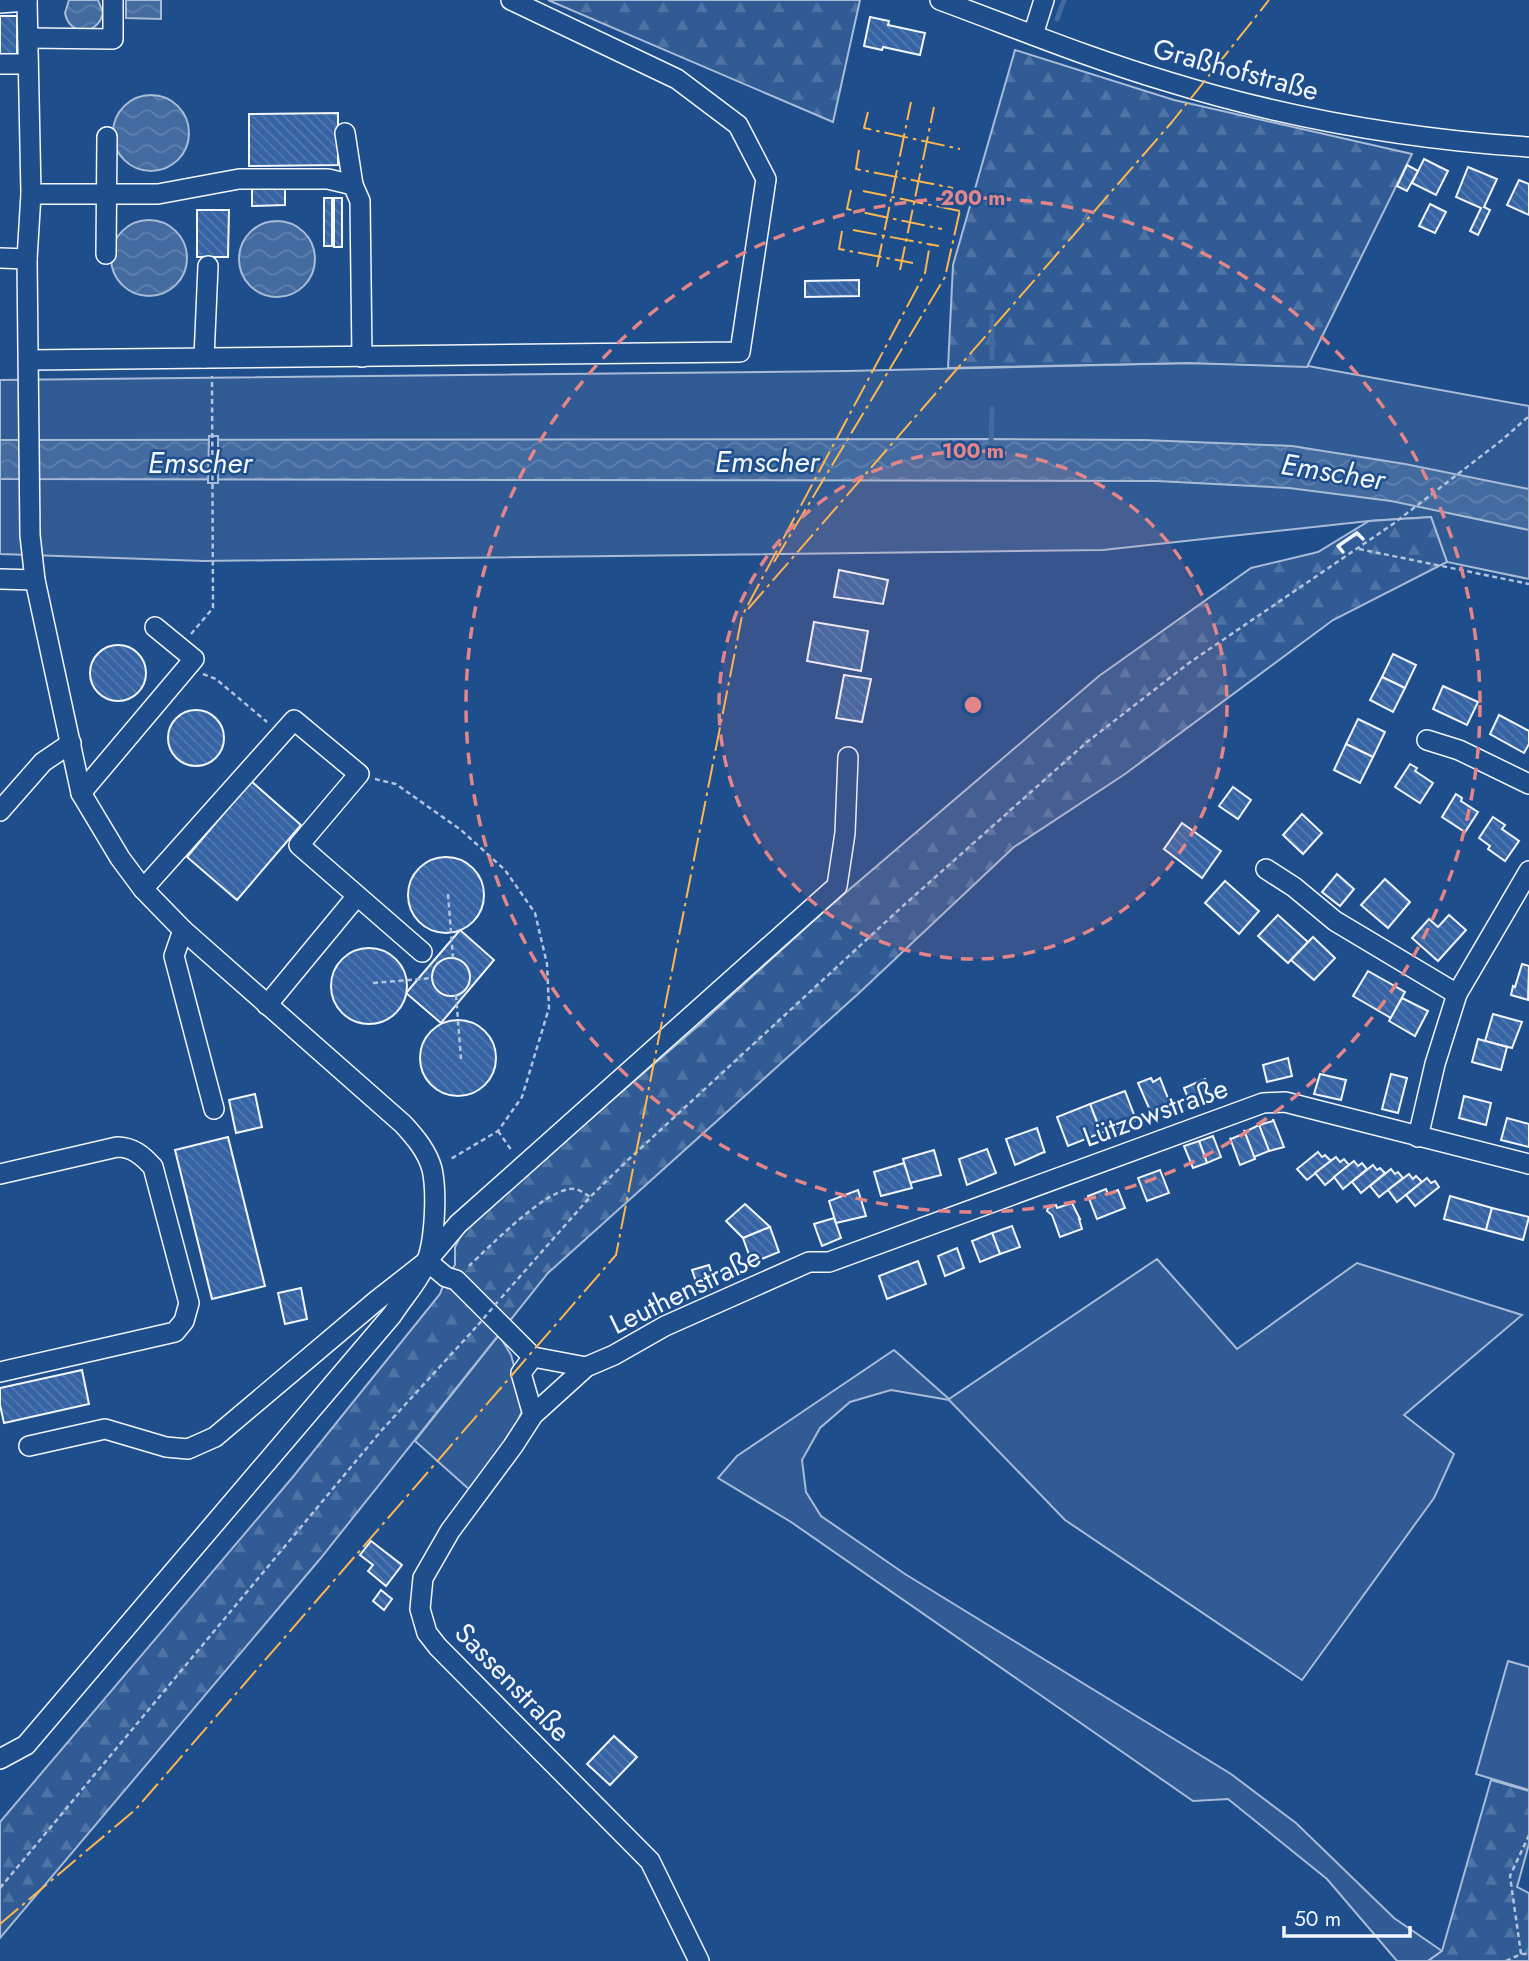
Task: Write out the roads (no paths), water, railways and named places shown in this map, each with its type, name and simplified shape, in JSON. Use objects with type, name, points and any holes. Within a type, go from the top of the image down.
[{"type":"street","points":[[28,38],[113,39],[113,0]]},
{"type":"street","points":[[29,360],[740,352],[766,179],[738,125],[677,79],[511,0]]},
{"type":"street","name":"Graßhofstraße","points":[[940,0],[1079,53],[1171,83],[1276,110],[1395,134],[1529,147]]},
{"type":"street","points":[[1032,35],[1044,0]]},
{"type":"street","points":[[0,3],[27,1],[31,194],[27,259],[30,535],[35,580],[82,793],[120,858],[144,889],[183,930],[403,1124],[421,1144],[432,1169],[433,1208],[427,1261],[215,1437],[188,1449],[166,1447],[105,1429],[29,1446]]},
{"type":"street","points":[[0,64],[28,64]]},
{"type":"street","points":[[345,133],[354,185],[360,201],[362,357]]},
{"type":"street","points":[[106,254],[107,137]]},
{"type":"street","points":[[31,194],[158,194],[239,179],[328,179],[354,185]]},
{"type":"street","points":[[0,258],[27,259]]},
{"type":"street","points":[[208,266],[208,358]]},
{"type":"street","points":[[0,579],[35,580]]},
{"type":"street","points":[[82,793],[194,659],[155,627]]},
{"type":"street","points":[[144,889],[293,720],[359,774],[299,845],[422,952]]},
{"type":"street","points":[[1427,740],[1459,750],[1529,784]]},
{"type":"street","points":[[0,811],[43,762],[71,743]]},
{"type":"street","points":[[0,1759],[26,1745],[44,1724],[392,1315],[427,1261],[458,1224],[836,886],[845,833],[848,757]]},
{"type":"street","points":[[1265,869],[1294,887],[1335,921],[1457,994]]},
{"type":"street","points":[[1418,1137],[1457,994],[1529,872]]},
{"type":"street","points":[[267,1005],[357,896]]},
{"type":"street","points":[[183,930],[174,956],[214,1109]]},
{"type":"street","name":"Lützowstraße","points":[[808,1262],[829,1262],[1262,1103],[1285,1102],[1529,1164]]},
{"type":"street","points":[[0,1174],[117,1147],[125,1147],[142,1155],[153,1167],[189,1303],[184,1321],[175,1332],[0,1372]]},
{"type":"street","points":[[427,1261],[446,1277],[456,1280],[533,1357],[586,1367]]},
{"type":"street","name":"Leuthenstraße","points":[[586,1367],[614,1355],[665,1326],[808,1262]]},
{"type":"street","points":[[533,1357],[521,1373],[533,1415]]},
{"type":"street","name":"Sassenstraße","points":[[586,1367],[533,1415],[450,1531],[423,1578],[420,1609],[427,1633],[438,1647],[650,1861],[699,1961]]},
{"type":"water","points":[[69,0],[98,0],[103,13],[96,26],[84,30],[72,26],[65,13]]},
{"type":"water","points":[[126,0],[161,0],[161,19],[126,18]]},
{"type":"water","points":[[144,95],[158,95],[172,101],[183,112],[189,133],[186,148],[178,160],[158,171],[144,171],[130,165],[119,154],[113,140],[113,126],[119,112],[130,101]]},
{"type":"water","points":[[142,220],[156,220],[170,226],[181,237],[187,258],[184,273],[176,285],[156,296],[142,296],[128,290],[117,279],[111,265],[111,251],[117,237],[128,226]]},
{"type":"water","points":[[270,221],[284,221],[298,227],[309,238],[315,259],[312,274],[304,286],[284,297],[270,297],[256,291],[245,280],[239,266],[239,252],[245,238],[256,227]]},
{"type":"water","name":"Emscher","points":[[0,440],[1145,440],[1292,446],[1405,464],[1529,489],[1529,530],[1391,501],[1289,488],[1157,481],[0,479]]},
{"type":"waterway","points":[[1057,19],[1064,0]]},
{"type":"waterway","points":[[992,316],[992,358]]},
{"type":"waterway","points":[[991,443],[992,408]]}]
